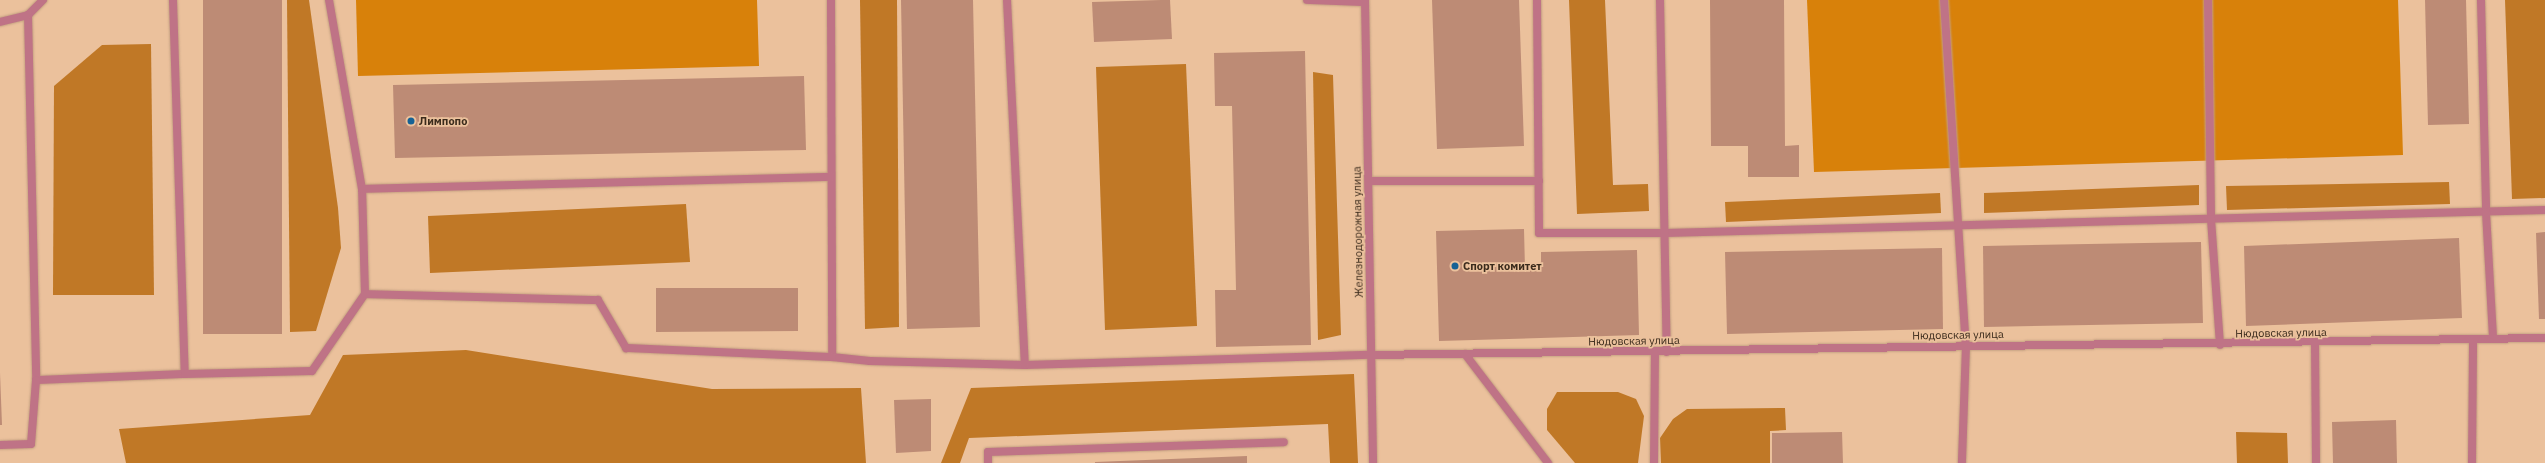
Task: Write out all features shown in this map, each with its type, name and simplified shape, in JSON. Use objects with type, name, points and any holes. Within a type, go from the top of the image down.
[{"type":"street","points":[[0,22],[28,15],[43,0]]},
{"type":"street","points":[[173,0],[185,374]]},
{"type":"street","points":[[36,380],[312,371],[365,294],[362,189],[329,0]]},
{"type":"street","points":[[831,0],[830,177],[832,357]]},
{"type":"street","points":[[1007,0],[1024,365]]},
{"type":"street","points":[[1307,0],[1365,1]]},
{"type":"street","points":[[1537,0],[1539,233],[1665,233],[1958,224],[2545,210]]},
{"type":"street","points":[[1660,0],[1667,352]]},
{"type":"street","points":[[1944,0],[1966,346],[1962,463]]},
{"type":"street","points":[[2208,0],[2211,219],[2220,345]]},
{"type":"street","points":[[2481,0],[2486,212],[2493,339]]},
{"type":"street","name":"Железнодорожная улица","points":[[1365,1],[1373,463]]},
{"type":"street","points":[[0,445],[31,444],[36,380],[28,15]]},
{"type":"street","points":[[362,189],[830,177]]},
{"type":"street","points":[[1369,181],[1539,181]]},
{"type":"street","name":"Нюдовская улица","points":[[365,294],[598,300],[626,348],[832,357],[870,361],[1024,365],[1370,355],[1667,352],[1966,346],[2220,345],[2545,338]]},
{"type":"street","points":[[2472,463],[2473,340]]},
{"type":"street","points":[[2315,343],[2316,463]]},
{"type":"street","points":[[1654,463],[1655,352]]},
{"type":"street","points":[[1465,354],[1548,463]]},
{"type":"street","points":[[988,463],[988,452],[1284,442]]},
{"type":"shaded area","points":[[287,0],[309,0],[338,208],[341,248],[316,331],[290,332]]},
{"type":"shaded area","points":[[356,0],[757,0],[759,66],[358,76]]},
{"type":"shaded area","points":[[860,0],[897,0],[899,327],[865,329]]},
{"type":"shaded area","points":[[1569,0],[1605,0],[1613,185],[1648,184],[1649,211],[1577,214]]},
{"type":"shaded area","points":[[1807,0],[2398,0],[2403,155],[1814,172]]},
{"type":"shaded area","points":[[2505,0],[2545,0],[2545,198],[2512,199]]},
{"type":"shaded area","points":[[151,44],[154,295],[53,295],[54,86],[102,45]]},
{"type":"shaded area","points":[[1186,64],[1197,326],[1105,330],[1096,67]]},
{"type":"shaded area","points":[[1313,72],[1333,75],[1341,335],[1318,340]]},
{"type":"shaded area","points":[[2449,182],[2450,204],[2227,210],[2226,186]]},
{"type":"shaded area","points":[[2199,185],[2199,205],[1984,213],[1984,193]]},
{"type":"shaded area","points":[[1940,193],[1941,213],[1726,222],[1725,202]]},
{"type":"shaded area","points":[[686,204],[690,262],[430,273],[428,216]]},
{"type":"shaded area","points":[[466,350],[712,389],[861,388],[866,463],[126,463],[119,429],[310,415],[343,355]]},
{"type":"shaded area","points":[[1354,374],[1358,463],[1330,463],[1328,424],[969,438],[960,463],[941,463],[971,388]]},
{"type":"shaded area","points":[[1557,392],[1618,392],[1636,399],[1644,416],[1638,463],[1575,463],[1547,430],[1547,409]]},
{"type":"shaded area","points":[[1785,408],[1786,430],[1770,431],[1770,463],[1661,463],[1660,438],[1673,419],[1687,409]]},
{"type":"shaded area","points":[[2236,432],[2287,433],[2288,463],[2237,463]]},
{"type":"building","points":[[203,0],[282,0],[282,334],[203,334]]},
{"type":"building","points":[[901,0],[973,0],[980,327],[907,329]]},
{"type":"building","points":[[1170,0],[1172,39],[1094,42],[1092,2]]},
{"type":"building","points":[[1432,0],[1519,0],[1524,146],[1437,149]]},
{"type":"building","points":[[1710,0],[1784,0],[1785,146],[1799,145],[1799,177],[1748,177],[1748,146],[1711,146]]},
{"type":"building","points":[[2425,0],[2466,0],[2469,124],[2428,125]]},
{"type":"building","points":[[1305,51],[1311,345],[1216,347],[1215,290],[1236,290],[1232,106],[1215,106],[1214,53]]},
{"type":"building","points":[[804,76],[806,150],[395,158],[393,85]]},
{"type":"building","points":[[1524,229],[1525,269],[1541,269],[1541,252],[1637,250],[1639,335],[1439,341],[1436,231]]},
{"type":"building","points":[[2545,232],[2545,319],[2539,319],[2536,233]]},
{"type":"building","points":[[2459,238],[2462,318],[2246,326],[2244,246]]},
{"type":"building","points":[[2201,242],[2203,323],[1984,327],[1983,246]]},
{"type":"building","points":[[1942,248],[1943,329],[1727,334],[1725,252]]},
{"type":"building","points":[[656,288],[798,288],[798,331],[656,332]]},
{"type":"building","points":[[0,373],[2,425],[0,425]]},
{"type":"building","points":[[931,399],[931,451],[896,453],[894,400]]},
{"type":"building","points":[[2396,420],[2397,463],[2333,463],[2332,422]]},
{"type":"building","points":[[1842,432],[1843,463],[1772,463],[1772,433]]},
{"type":"building","points":[[1247,456],[1247,463],[1095,463],[1095,462]]},
{"type":"place","name":"Лимпопо","points":[[411,121]]},
{"type":"place","name":"Спорт комитет","points":[[1455,266]]}]
